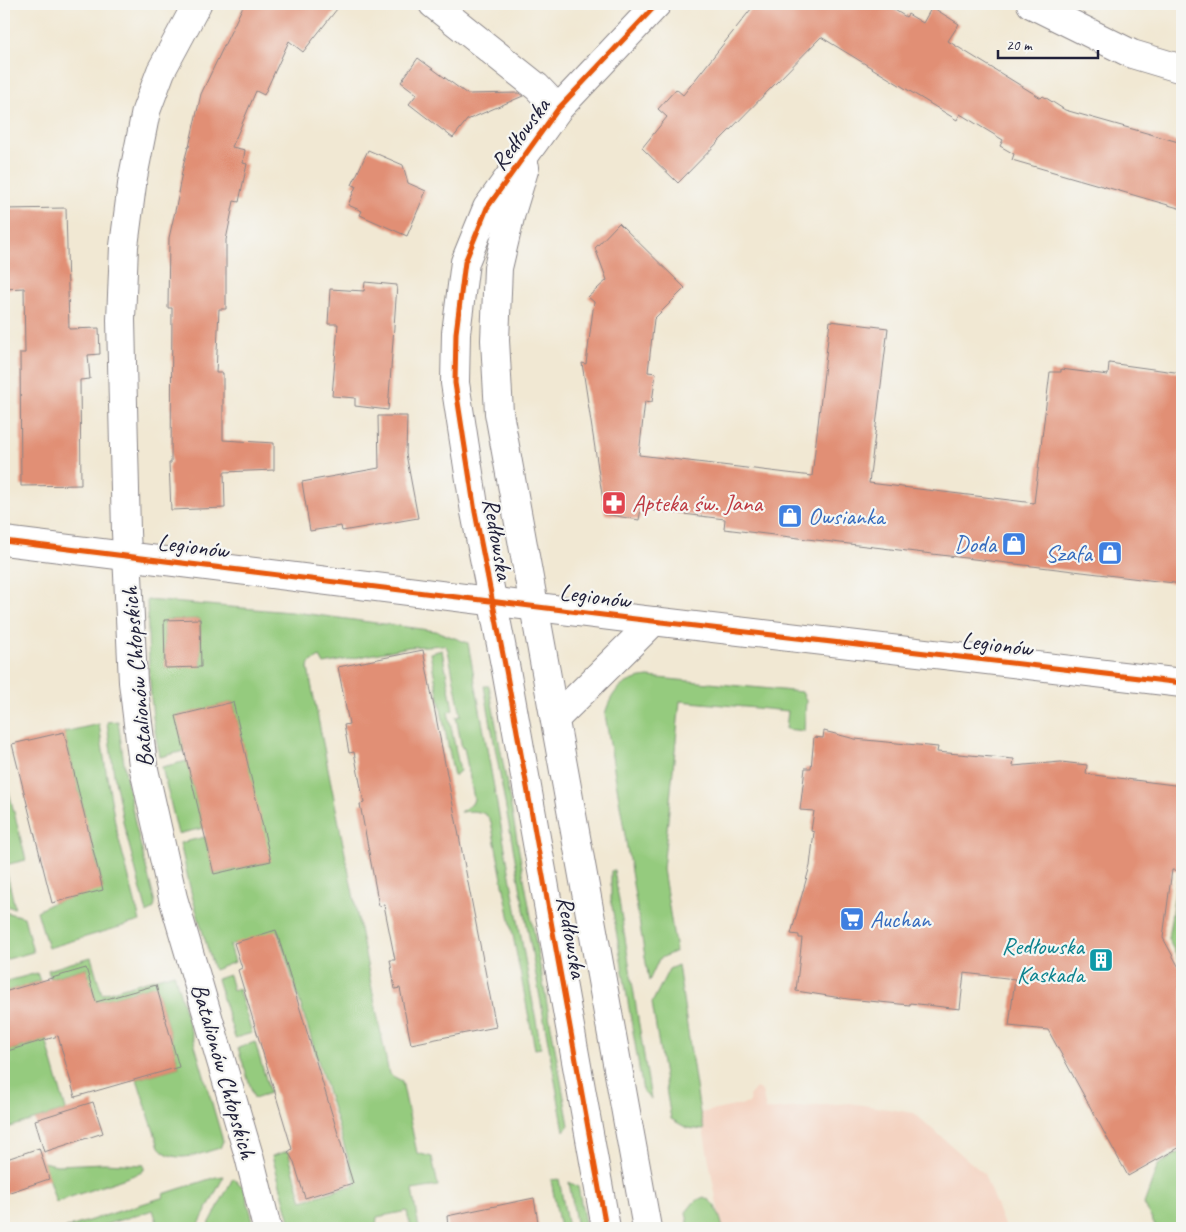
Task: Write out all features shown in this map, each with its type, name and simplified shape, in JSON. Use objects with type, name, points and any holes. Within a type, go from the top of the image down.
[{"type":"street","name":"Batalionów Chłopskich","points":[[198,4],[161,71],[146,111],[133,177],[124,246],[121,320],[127,556],[133,682],[143,765],[173,898],[249,1156],[267,1228]]},
{"type":"street","points":[[433,4],[537,87],[558,109]]},
{"type":"street","name":"Redłowska","points":[[606,1228],[475,512],[455,383],[456,333],[465,262],[487,208],[558,109],[657,4]]},
{"type":"street","points":[[1031,4],[1132,54],[1182,69]]},
{"type":"street","name":"Redłowska","points":[[530,149],[511,213],[498,268],[495,340],[499,413],[646,1228]]},
{"type":"street","name":"Legionów","points":[[4,541],[654,621],[1182,683]]},
{"type":"street","points":[[555,719],[654,621]]},
{"type":"shaded area","points":[[756,1088],[762,1091],[766,1110],[850,1103],[914,1113],[984,1174],[1005,1228],[723,1228],[700,1113],[750,1103],[749,1096]]},
{"type":"green space","points":[[147,600],[302,613],[436,631],[468,643],[541,1048],[535,1049],[491,822],[482,813],[473,811],[460,812],[472,804],[474,799],[456,717],[461,716],[448,650],[445,645],[409,647],[324,664],[320,657],[309,663],[308,668],[389,1074],[402,1081],[417,1153],[432,1157],[438,1186],[412,1190],[419,1228],[410,1228],[407,1211],[377,1217],[376,1228],[292,1228],[272,1156],[288,1151],[302,1201],[356,1184],[278,931],[230,945],[235,962],[214,970],[192,896],[180,843],[205,837],[214,874],[270,861],[233,702],[177,716],[184,751],[160,757],[151,699]],"holes":[[[200,619],[201,666],[165,668],[164,620]]]},
{"type":"green space","points":[[442,650],[453,710],[448,712],[460,771],[454,776],[430,653]]},
{"type":"green space","points":[[648,677],[802,692],[806,700],[804,731],[786,729],[788,711],[680,701],[663,869],[676,951],[659,959],[649,981],[605,714],[611,699],[620,688],[639,678]]},
{"type":"green space","points":[[484,686],[489,686],[569,1125],[564,1131]]},
{"type":"green space","points":[[118,721],[135,823],[155,903],[154,908],[147,913],[124,826],[114,775],[107,722]]},
{"type":"green space","points":[[99,724],[116,828],[140,921],[48,948],[37,911],[52,903],[103,889],[64,732]]},
{"type":"green space","points":[[187,761],[203,828],[178,834],[162,767]]},
{"type":"green space","points":[[9,792],[26,860],[5,865],[15,908],[4,906],[4,793]]},
{"type":"green space","points":[[614,870],[651,1099],[643,1092],[611,900],[611,871]]},
{"type":"green space","points":[[1177,880],[1182,881],[1182,965],[1168,939]]},
{"type":"green space","points":[[4,912],[24,917],[33,952],[4,960]]},
{"type":"green space","points":[[91,957],[102,994],[174,973],[223,1141],[220,1148],[196,1155],[180,1157],[165,1153],[159,1147],[137,1079],[179,1067],[156,985],[96,1002],[86,968],[50,978],[48,970]]},
{"type":"green space","points":[[678,965],[704,1130],[687,1128],[671,1119],[652,1003],[669,969]]},
{"type":"green space","points":[[37,973],[40,981],[4,992],[4,982]]},
{"type":"green space","points":[[229,975],[233,990],[238,988],[252,1033],[235,1038],[217,979]]},
{"type":"green space","points":[[46,1040],[66,1110],[4,1129],[4,1052]]},
{"type":"green space","points":[[255,1042],[270,1093],[254,1098],[238,1048]]},
{"type":"green space","points":[[1182,1151],[1182,1228],[1156,1228],[1144,1204],[1158,1165]]},
{"type":"green space","points":[[43,1162],[57,1165],[104,1163],[144,1165],[144,1170],[56,1202]]},
{"type":"green space","points":[[224,1176],[197,1228],[159,1228],[153,1210],[94,1228],[66,1228],[164,1197],[163,1194]]},
{"type":"green space","points":[[233,1178],[244,1188],[255,1228],[207,1228]]},
{"type":"green space","points":[[559,1179],[568,1228],[560,1228],[551,1180]]},
{"type":"green space","points":[[569,1182],[578,1187],[586,1228],[577,1228]]},
{"type":"green space","points":[[704,1197],[715,1206],[723,1228],[689,1228],[686,1212],[695,1201]]},
{"type":"building","points":[[244,4],[341,4],[303,52],[289,41],[264,95],[256,91],[232,147],[245,150],[243,163],[247,164],[239,202],[234,201],[226,240],[226,309],[219,309],[216,373],[223,373],[223,440],[274,443],[274,470],[224,472],[225,508],[171,510],[169,463],[171,463],[172,308],[168,308],[169,238],[184,162],[201,94]]},
{"type":"building","points":[[755,4],[885,4],[906,17],[908,14],[923,23],[932,7],[959,24],[948,41],[1041,98],[1043,96],[1065,110],[1182,143],[1182,209],[1012,160],[1014,154],[1000,146],[1003,140],[960,114],[957,120],[821,37],[678,183],[642,148],[667,117],[658,109],[676,89],[683,95]]},
{"type":"building","points":[[418,58],[467,94],[519,93],[523,96],[467,120],[453,138],[409,104],[417,94],[401,82]]},
{"type":"building","points":[[368,150],[403,165],[408,183],[426,191],[407,236],[360,215],[362,211],[348,205],[356,186],[352,185]]},
{"type":"building","points":[[66,208],[69,329],[99,328],[100,354],[88,355],[90,379],[80,380],[81,485],[21,486],[20,353],[25,353],[24,288],[4,289],[4,209]]},
{"type":"building","points":[[619,223],[685,288],[654,319],[648,372],[656,373],[652,402],[645,401],[639,455],[812,476],[830,321],[888,328],[869,483],[1034,503],[1050,372],[1061,372],[1061,369],[1108,375],[1109,363],[1182,373],[1182,584],[724,529],[725,519],[641,509],[639,520],[605,514],[582,363],[586,364],[594,302],[588,297],[607,280],[595,248]]},
{"type":"building","points":[[365,282],[397,285],[388,410],[355,406],[355,398],[332,396],[338,324],[328,324],[330,289],[364,291]]},
{"type":"building","points":[[378,416],[407,416],[406,454],[418,518],[342,531],[341,526],[310,531],[302,482],[379,468]]},
{"type":"building","points":[[200,619],[201,667],[165,668],[164,620]]},
{"type":"building","points":[[423,650],[496,1027],[411,1044],[400,988],[395,989],[390,960],[395,960],[384,905],[379,906],[360,804],[364,803],[354,752],[349,753],[344,725],[349,724],[338,667]]},
{"type":"building","points":[[233,702],[271,861],[214,874],[176,716]]},
{"type":"building","points":[[824,731],[855,739],[938,747],[937,752],[1014,759],[1013,766],[1061,762],[1087,765],[1086,774],[1182,786],[1182,871],[1172,870],[1163,938],[1182,973],[1182,1146],[1128,1176],[1048,1030],[1009,1026],[1015,979],[964,973],[960,1009],[910,1003],[910,1005],[848,999],[796,991],[802,938],[799,938],[799,935],[791,934],[810,866],[814,832],[811,831],[814,811],[800,810],[805,768],[811,768],[814,737],[823,738]]},
{"type":"building","points":[[64,732],[103,890],[52,903],[12,744]]},
{"type":"building","points":[[276,930],[353,1183],[305,1198],[294,1162],[288,1152],[292,1149],[238,970],[242,968],[234,943]]},
{"type":"building","points":[[86,968],[96,1002],[156,985],[179,1067],[75,1097],[58,1036],[4,1052],[4,992]]},
{"type":"building","points":[[93,1102],[103,1133],[44,1152],[35,1120]]},
{"type":"building","points":[[39,1148],[49,1179],[4,1194],[4,1160]]},
{"type":"building","points":[[534,1198],[539,1228],[448,1228],[447,1216]]},
{"type":"cycle path","points":[[606,1228],[506,670],[475,512],[455,383],[456,333],[465,262],[487,208],[558,109],[657,4]]},
{"type":"cycle path","points":[[4,541],[627,618],[1182,683]]},
{"type":"place","name":"Apteka św. Jana","points":[[614,503]]},
{"type":"place","name":"Owsianka","points":[[790,516]]},
{"type":"place","name":"Doda","points":[[1014,544]]},
{"type":"place","name":"Szafa","points":[[1110,553]]},
{"type":"place","name":"Auchan","points":[[852,919]]},
{"type":"place","name":"Redłowska Kaskada","points":[[1101,960]]}]
